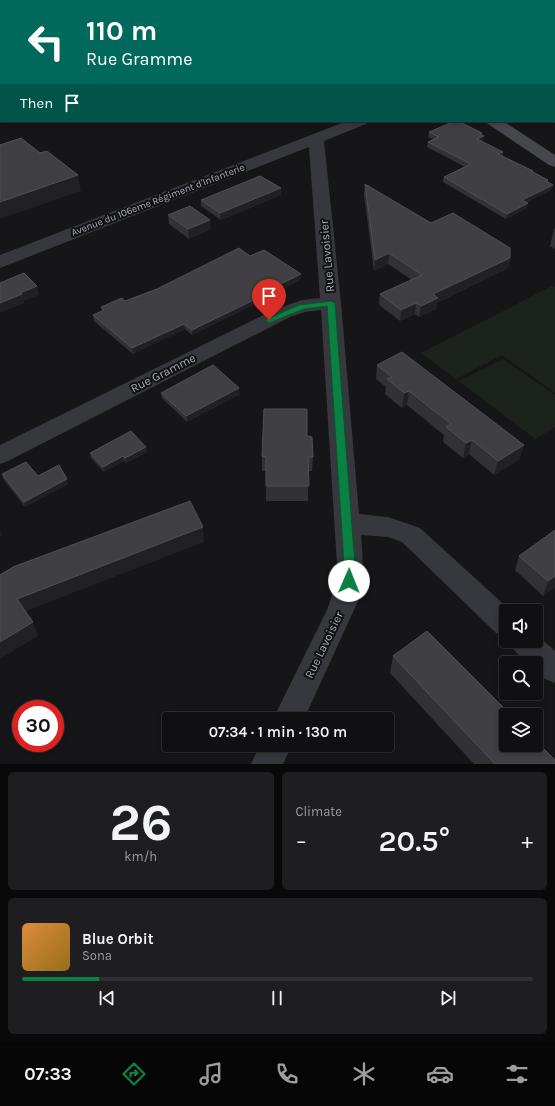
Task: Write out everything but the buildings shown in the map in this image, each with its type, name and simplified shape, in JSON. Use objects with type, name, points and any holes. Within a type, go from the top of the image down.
[{"type":"main road","points":[[495,122],[555,162]]},
{"type":"street","name":"Avenue du 106eme Régiment d'Infanterie","points":[[0,262],[358,122]]},
{"type":"street","name":"Rue Lavoisier","points":[[291,712],[347,597],[350,565],[331,303],[316,138]]},
{"type":"street","name":"Rue Gramme","points":[[0,455],[283,313],[302,306],[331,303]]},
{"type":"street","points":[[347,524],[387,526],[400,529],[411,535],[499,617]]},
{"type":"street","points":[[531,648],[555,670]]},
{"type":"street","points":[[267,764],[273,752]]},
{"type":"shaded area","points":[[552,286],[555,287],[555,393],[502,355],[456,379],[421,353]]},
{"type":"shaded area","points":[[503,359],[555,395],[555,427],[535,439],[459,381]]},
{"type":"route","points":[[269,320],[294,308],[322,303],[331,303],[350,565],[349,581]]}]
